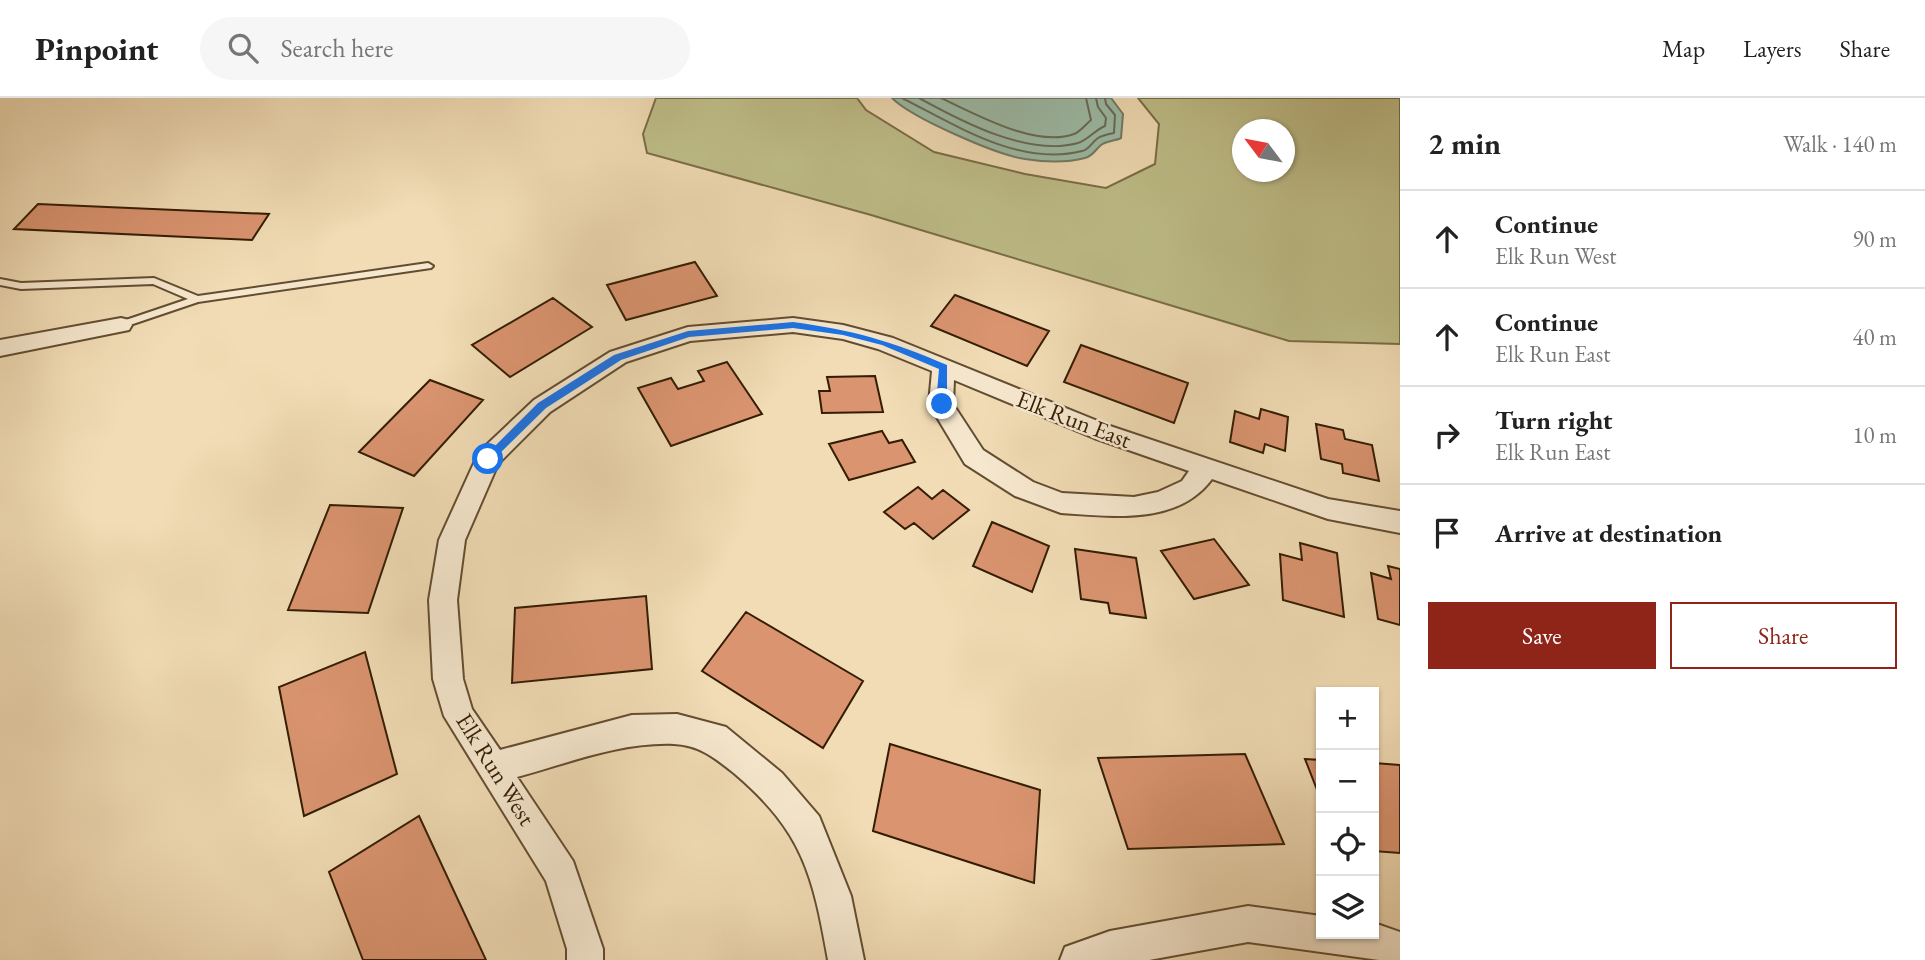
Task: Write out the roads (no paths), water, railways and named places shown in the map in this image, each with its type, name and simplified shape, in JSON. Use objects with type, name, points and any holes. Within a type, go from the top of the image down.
[{"type":"street","points":[[0,348],[121,325]]},
{"type":"street","name":"Elk Run East","points":[[793,325],[843,332],[885,343],[1102,432],[1328,509],[1400,522]]},
{"type":"street","name":"Elk Run West","points":[[585,960],[586,950],[561,873],[459,716],[448,679],[443,600],[452,540],[488,459],[542,406],[618,357],[688,334],[793,325]]},
{"type":"street","points":[[944,367],[942,404],[957,432],[974,457],[1024,489],[1061,503],[1134,507],[1162,501],[1191,488],[1206,468]]},
{"type":"street","points":[[494,768],[632,730],[677,729],[715,738],[771,784],[807,828],[834,896],[846,960]]},
{"type":"street","points":[[1078,960],[1110,948],[1248,924],[1379,942],[1400,950]]},
{"type":"lane","points":[[121,325],[197,299],[428,266]]},
{"type":"lane","points":[[0,282],[21,286],[153,281],[197,299]]},
{"type":"water","points":[[892,98],[1111,98],[1123,114],[1121,138],[1103,144],[1090,156],[1078,160],[1055,162],[1025,159],[995,151],[955,134],[917,115]]}]
